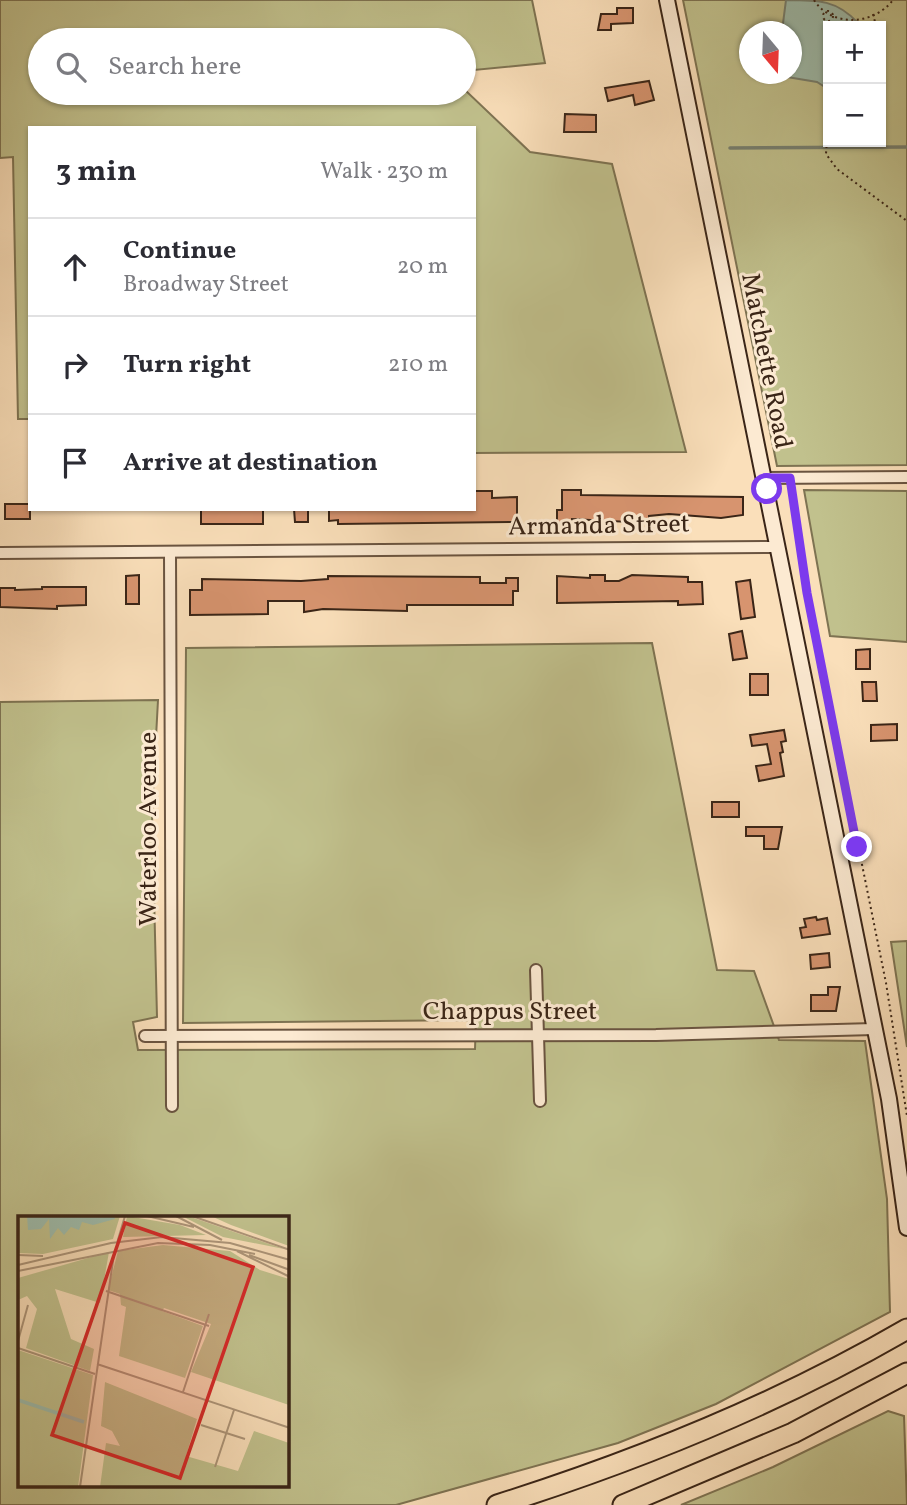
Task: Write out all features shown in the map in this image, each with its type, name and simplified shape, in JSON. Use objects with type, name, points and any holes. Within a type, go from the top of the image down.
[{"type":"highway","points":[[497,1505],[654,1451],[768,1401],[907,1329]]},
{"type":"highway","points":[[623,1505],[793,1433],[907,1373]]},
{"type":"street","name":"Matchette Road","points":[[667,0],[874,1029],[902,1177],[907,1228]]},
{"type":"street","points":[[765,478],[907,477]]},
{"type":"street","name":"Armanda Street","points":[[0,553],[778,547]]},
{"type":"street","name":"Waterloo Avenue","points":[[170,552],[172,1106]]},
{"type":"street","points":[[536,970],[540,1101]]},
{"type":"street","name":"Chappus Street","points":[[145,1036],[656,1035],[874,1029]]},
{"type":"path","points":[[814,0],[824,12],[846,20],[873,15],[894,0]]},
{"type":"path","points":[[873,15],[875,21]]},
{"type":"path","points":[[826,147],[826,154],[837,169],[907,221]]},
{"type":"path","points":[[790,478],[807,593],[886,983],[907,1116]]},
{"type":"green space","points":[[0,0],[532,0],[545,63],[476,70],[476,28],[28,28],[28,105],[476,105],[476,100],[530,152],[612,164],[686,452],[476,453],[476,126],[28,126],[28,419],[18,419],[13,157],[0,158]]},
{"type":"green space","points":[[683,0],[907,0],[907,465],[777,466]]},
{"type":"green space","points":[[804,490],[907,491],[907,642],[830,636]]},
{"type":"green space","points":[[652,643],[717,970],[754,971],[779,1040],[865,1041],[887,1199],[890,1312],[716,1404],[618,1443],[396,1505],[0,1505],[0,702],[158,700],[152,812],[157,1017],[133,1022],[138,1050],[475,1049],[476,1020],[183,1023],[186,648]]},
{"type":"green space","points":[[907,941],[907,1047],[891,942]]},
{"type":"green space","points":[[888,1411],[904,1416],[907,1505],[681,1505],[773,1467]]},
{"type":"shaded area","points":[[786,0],[808,0],[835,6],[856,21],[823,21],[823,86],[802,80],[802,21],[783,21]]},
{"type":"building","points":[[617,8],[633,8],[633,23],[611,24],[611,30],[598,30],[601,14],[617,14]]},
{"type":"building","points":[[649,81],[654,100],[635,105],[633,95],[608,101],[605,88]]},
{"type":"building","points":[[565,114],[596,115],[596,132],[564,132]]},
{"type":"building","points":[[562,490],[581,490],[581,495],[743,497],[743,515],[721,518],[669,514],[649,516],[649,523],[572,519],[572,522],[557,523],[557,510],[562,510]]},
{"type":"building","points":[[476,491],[492,491],[492,498],[517,497],[517,522],[338,524],[338,520],[329,521],[329,511],[476,511]]},
{"type":"building","points":[[5,504],[28,504],[30,519],[5,519]]},
{"type":"building","points":[[201,511],[263,511],[263,524],[201,524]]},
{"type":"building","points":[[294,511],[308,511],[308,522],[295,522]]},
{"type":"building","points":[[139,575],[139,604],[126,604],[126,576]]},
{"type":"building","points":[[590,575],[605,575],[605,581],[619,581],[632,575],[688,577],[688,582],[702,582],[703,604],[678,605],[678,601],[557,603],[557,576],[590,578]]},
{"type":"building","points":[[328,576],[480,577],[480,583],[506,583],[506,578],[518,578],[518,591],[513,591],[513,605],[407,605],[407,611],[323,609],[304,612],[304,601],[268,601],[268,614],[190,615],[190,590],[202,590],[202,579],[301,581],[328,579]]},
{"type":"building","points":[[750,580],[755,617],[741,619],[736,582]]},
{"type":"building","points":[[86,587],[86,605],[57,606],[57,609],[0,607],[0,588],[15,590]]},
{"type":"building","points":[[742,631],[747,658],[733,660],[729,634]]},
{"type":"building","points":[[870,649],[870,669],[856,669],[856,650]]},
{"type":"building","points":[[750,674],[768,674],[768,695],[750,695]]},
{"type":"building","points":[[862,682],[876,682],[877,701],[863,701]]},
{"type":"building","points":[[897,724],[897,740],[871,741],[871,725]]},
{"type":"building","points":[[784,730],[786,741],[781,742],[783,752],[780,753],[784,776],[759,781],[756,766],[771,764],[767,744],[752,746],[750,735]]},
{"type":"building","points":[[712,802],[739,802],[739,817],[712,817]]},
{"type":"building","points":[[746,827],[782,827],[778,849],[764,849],[764,836],[746,836]]},
{"type":"building","points":[[816,917],[817,920],[827,918],[830,934],[802,938],[800,928],[806,927],[804,919]]},
{"type":"building","points":[[829,953],[830,967],[811,969],[810,955]]},
{"type":"building","points":[[828,987],[840,987],[836,1011],[811,1011],[811,995],[828,995]]},
{"type":"waterway","points":[[730,148],[907,147]]},
{"type":"route","points":[[767,489],[765,478],[790,478],[801,537],[807,593],[857,847]]}]
